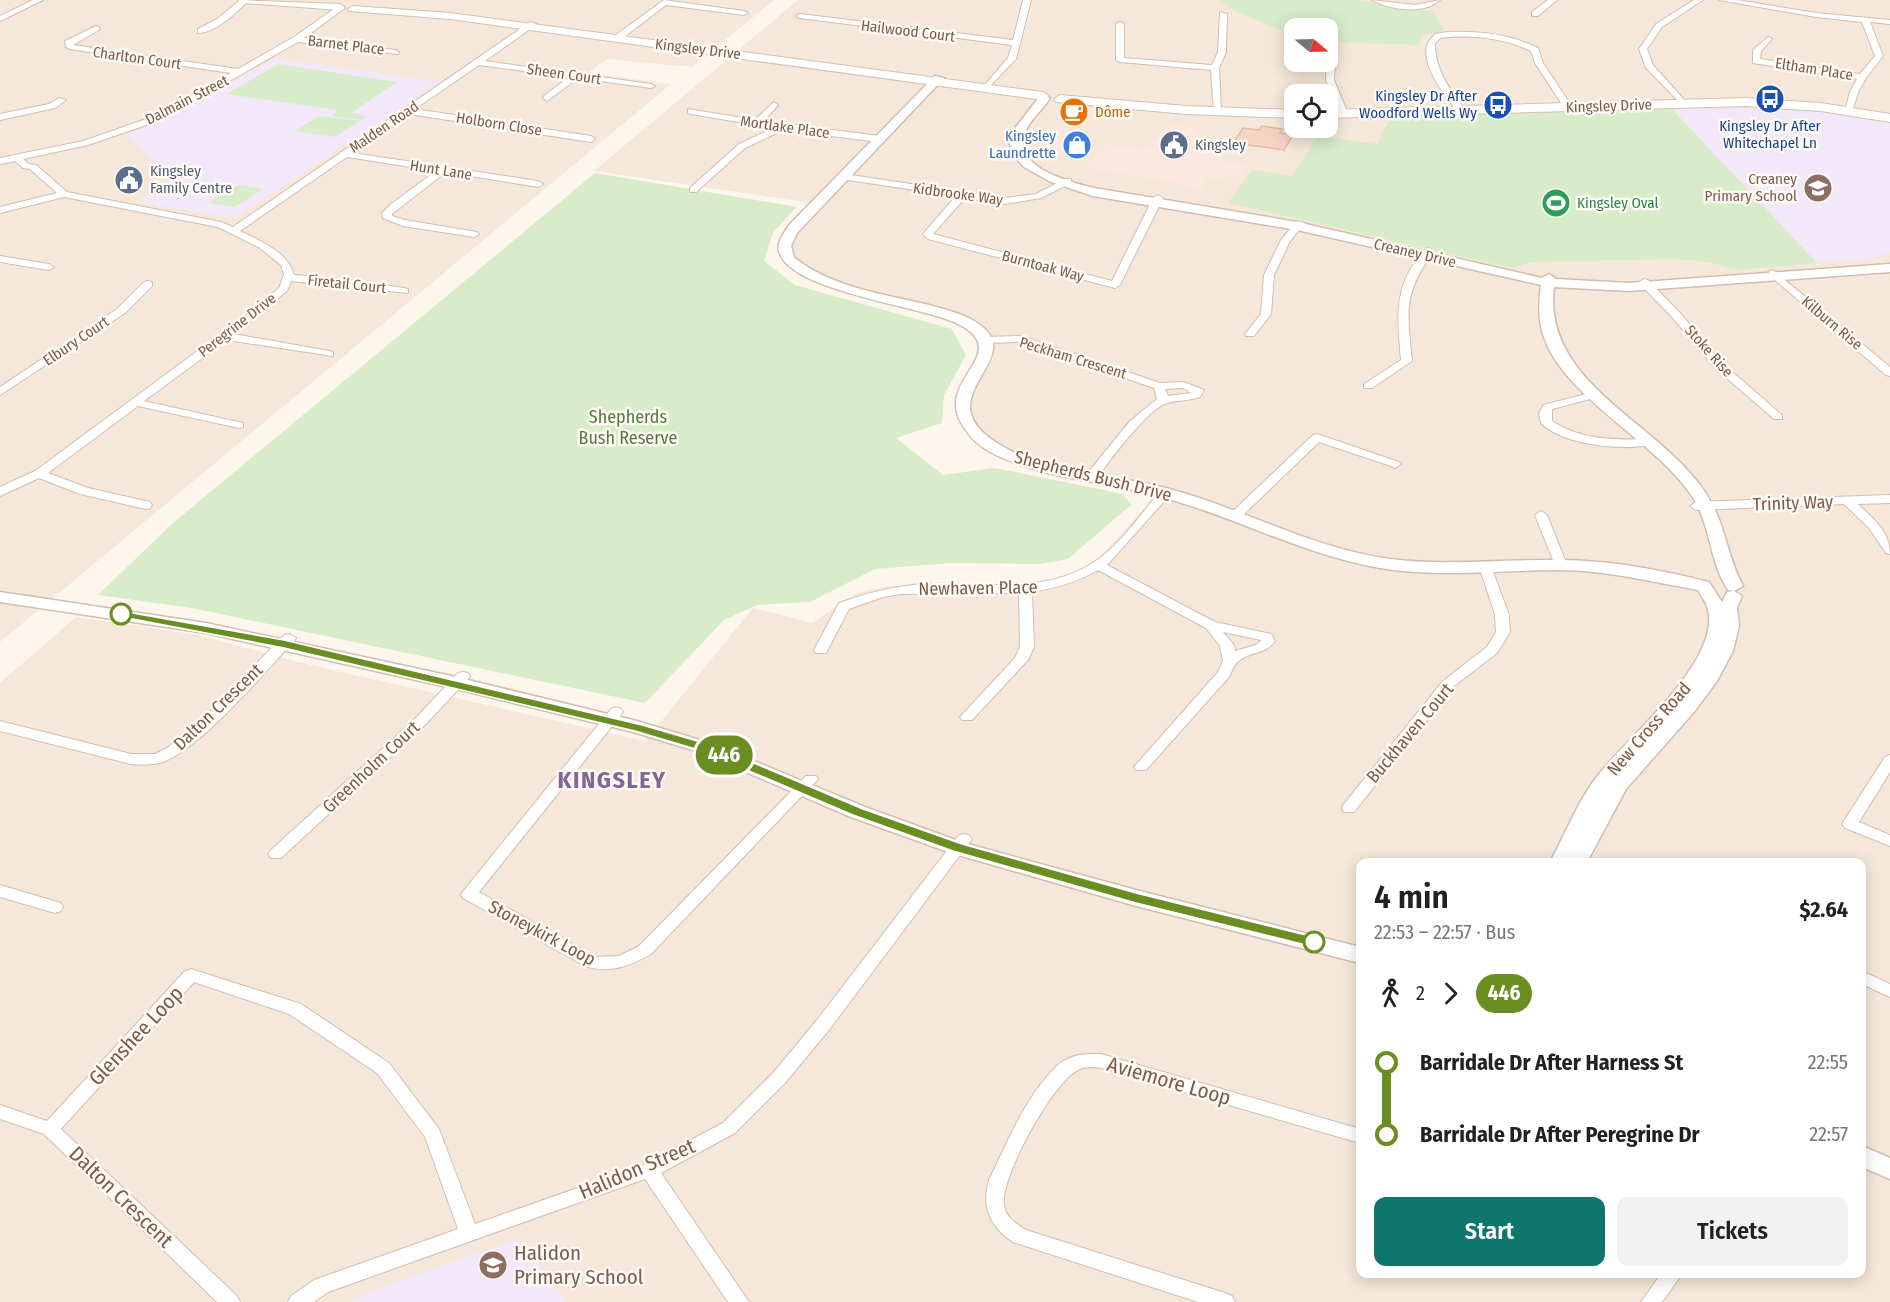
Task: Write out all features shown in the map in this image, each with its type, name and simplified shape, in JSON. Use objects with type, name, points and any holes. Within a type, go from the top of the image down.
[{"type":"main road","name":"Kingsley Drive","points":[[245,0],[404,11],[531,25],[1053,96],[1218,110],[1284,112]]},
{"type":"main road","name":"Kingsley Drive","points":[[279,0],[348,7]]},
{"type":"main road","name":"Kingsley Drive","points":[[1338,112],[1681,102],[1765,102],[1850,110],[1890,117]]},
{"type":"street","points":[[0,19],[39,0]]},
{"type":"street","points":[[201,31],[220,21],[245,0]]},
{"type":"street","points":[[989,86],[1012,59],[1027,0]]},
{"type":"street","points":[[1376,0],[1419,7],[1430,5],[1436,0]]},
{"type":"street","points":[[1535,14],[1553,0]]},
{"type":"street","points":[[1681,102],[1649,66],[1643,49],[1649,33],[1660,22],[1699,0]]},
{"type":"street","points":[[1723,0],[1799,13],[1890,22]]},
{"type":"street","points":[[618,38],[667,1],[744,13]]},
{"type":"street","points":[[1799,13],[1802,2]]},
{"type":"street","name":"Dalmain Street","points":[[32,162],[158,118],[297,39],[348,7]]},
{"type":"street","points":[[1218,110],[1215,68],[1222,52],[1223,14]]},
{"type":"street","name":"Hailwood Court","points":[[800,16],[1017,43]]},
{"type":"street","points":[[1866,21],[1879,56]]},
{"type":"street","points":[[1120,24],[1120,60],[1215,68]]},
{"type":"street","name":"Malden Road","points":[[235,230],[531,25]]},
{"type":"street","name":"Charlton Court","points":[[96,28],[73,39],[68,43],[70,47],[240,72]]},
{"type":"street","points":[[1460,109],[1443,84],[1431,56],[1431,44],[1438,36],[1475,36],[1523,42],[1535,50],[1539,63],[1567,105]]},
{"type":"street","name":"Barnet Place","points":[[297,39],[395,52]]},
{"type":"street","name":"Eltham Place","points":[[1768,39],[1757,50],[1756,61],[1862,77]]},
{"type":"street","points":[[1879,56],[1890,57]]},
{"type":"street","points":[[1850,110],[1854,93],[1862,77],[1879,56]]},
{"type":"street","name":"Sheen Court","points":[[477,62],[651,86]]},
{"type":"street","points":[[1330,72],[1330,80],[1344,112]]},
{"type":"street","points":[[547,99],[577,75]]},
{"type":"street","points":[[934,78],[879,140],[786,237],[784,248],[788,258],[797,267],[818,278],[964,321],[986,340]]},
{"type":"street","name":"Creaney Drive","points":[[1053,96],[1018,134],[1017,149],[1027,164],[1064,182],[1299,224],[1544,280],[1610,288],[1890,268]]},
{"type":"street","points":[[0,117],[52,106],[62,100]]},
{"type":"street","points":[[757,123],[774,105]]},
{"type":"street","name":"Holborn Close","points":[[408,111],[591,139]]},
{"type":"street","name":"Mortlake Place","points":[[692,111],[782,127],[879,140]]},
{"type":"street","points":[[693,190],[742,146],[782,127]]},
{"type":"street","name":"Hunt Lane","points":[[345,154],[538,184]]},
{"type":"street","points":[[0,161],[18,159],[26,166],[32,162],[64,194]]},
{"type":"street","points":[[443,170],[394,206],[387,213],[388,218],[403,223],[474,234]]},
{"type":"street","name":"Kidbrooke Way","points":[[844,177],[1005,201],[1023,200],[1064,182]]},
{"type":"street","points":[[0,210],[64,194]]},
{"type":"street","name":"Peregrine Drive","points":[[1,490],[39,474],[224,336],[283,289],[289,278],[286,264],[235,230],[186,217],[64,194]]},
{"type":"street","name":"Burntoak Way","points":[[962,195],[928,234],[931,237],[1114,285],[1157,200]]},
{"type":"street","points":[[1250,334],[1266,314],[1269,275],[1286,240],[1299,224]]},
{"type":"street","points":[[1368,386],[1407,361],[1401,305],[1405,288],[1427,253]]},
{"type":"street","points":[[0,259],[49,267]]},
{"type":"street","name":"Creaney Drive","points":[[1775,275],[1890,263]]},
{"type":"street","name":"Kilburn Rise","points":[[1775,275],[1890,373]]},
{"type":"street","name":"Firetail Court","points":[[289,278],[404,291]]},
{"type":"street","name":"New Cross Road","points":[[1544,280],[1546,318],[1553,342],[1567,366],[1590,396],[1680,470],[1722,542],[1727,575],[1733,591],[1728,609],[1730,626],[1724,651],[1708,681],[1618,786],[1579,858]]},
{"type":"street","name":"Elbury Court","points":[[0,392],[121,311],[148,284]]},
{"type":"street","name":"Stoke Rise","points":[[1646,284],[1677,316],[1718,365],[1778,417]]},
{"type":"street","points":[[224,336],[329,354]]},
{"type":"street","name":"Peckham Crescent","points":[[986,340],[1021,339],[1159,386],[1184,385],[1198,390],[1197,395],[1184,399],[1163,400]]},
{"type":"street","name":"Shepherds Bush Drive","points":[[986,340],[986,355],[966,386],[963,396],[965,416],[975,433],[998,450],[1024,461],[1165,493],[1342,554],[1381,563],[1486,569],[1561,565],[1706,586],[1719,597],[1733,591]]},
{"type":"street","points":[[1091,477],[1134,423],[1163,400],[1159,386]]},
{"type":"street","points":[[1590,396],[1547,407],[1545,414],[1547,423],[1575,438],[1594,442],[1646,442]]},
{"type":"street","points":[[134,402],[239,425]]},
{"type":"street","points":[[1235,516],[1317,437],[1395,464]]},
{"type":"street","points":[[39,474],[84,491],[146,505]]},
{"type":"street","name":"Newhaven Place","points":[[821,650],[844,606],[874,594],[947,587],[1025,589],[1070,579],[1098,565],[1165,493]]},
{"type":"street","name":"Trinity Way","points":[[1701,506],[1890,499]]},
{"type":"street","points":[[1848,501],[1874,526],[1890,550]]},
{"type":"street","name":"New Cross Road","points":[[1562,858],[1604,780],[1675,703],[1695,676],[1711,647],[1717,623],[1715,606],[1706,586],[1714,574],[1715,550],[1701,506]]},
{"type":"street","points":[[1541,515],[1561,565]]},
{"type":"street","points":[[1098,565],[1212,625],[1260,634],[1268,641],[1261,649],[1234,655],[1224,674],[1141,767]]},
{"type":"street","name":"Buckhaven Court","points":[[1349,808],[1448,684],[1492,650],[1503,632],[1502,615],[1486,569]]},
{"type":"street","points":[[967,717],[1021,660],[1027,647],[1025,589]]},
{"type":"street","points":[[0,590],[129,606],[612,716],[807,783],[858,812],[1136,898],[1356,954]]},
{"type":"street","points":[[0,597],[286,641]]},
{"type":"street","points":[[1212,625],[1227,645],[1230,660]]},
{"type":"street","name":"Dalton Crescent","points":[[0,726],[131,759],[159,758],[185,743],[286,641]]},
{"type":"street","name":"Greenholm Court","points":[[276,854],[420,722],[460,680]]},
{"type":"street","name":"Stoneykirk Loop","points":[[612,716],[469,894],[591,962],[605,965],[619,963],[645,950],[807,783]]},
{"type":"street","points":[[1890,760],[1850,824],[1890,841]]},
{"type":"street","points":[[961,843],[1356,944]]},
{"type":"street","name":"Halidon Street","points":[[298,1302],[321,1286],[649,1170],[729,1128],[779,1078],[961,843]]},
{"type":"street","points":[[0,891],[55,907]]},
{"type":"street","name":"Glenshee Loop","points":[[50,1129],[191,975],[295,1009],[383,1068],[433,1134],[469,1234]]},
{"type":"street","points":[[1866,979],[1890,990]]},
{"type":"street","name":"Aviemore Loop","points":[[1225,1302],[1020,1236],[999,1221],[993,1195],[998,1180],[1051,1081],[1072,1064],[1086,1060],[1101,1061],[1356,1135]]},
{"type":"street","name":"Dalton Crescent","points":[[0,1112],[50,1129],[230,1302]]},
{"type":"street","points":[[1866,1158],[1890,1169]]},
{"type":"street","points":[[649,1170],[739,1302]]},
{"type":"street","points":[[1866,1171],[1890,1183]]},
{"type":"street","points":[[1651,1302],[1664,1278]]},
{"type":"shaded area","points":[[0,0],[774,0],[692,67],[607,59],[588,73],[671,84],[0,642]]},
{"type":"shaded area","points":[[798,0],[1890,0],[1890,1302],[0,1302],[0,683],[76,617],[198,635],[298,662],[645,741],[753,608],[812,623],[857,593],[888,586],[1013,587],[1059,580],[1094,564],[1153,498],[995,456],[966,431],[956,400],[979,356],[975,338],[959,323],[916,308],[802,278],[781,260],[784,233],[811,203],[594,171]]},
{"type":"shaded area","points":[[274,58],[439,82],[235,218],[138,202],[175,179],[126,134],[205,99]]},
{"type":"shaded area","name":"Creaney Primary School","points":[[1740,107],[1848,114],[1890,123],[1890,252],[1872,259],[1817,263],[1671,108]]},
{"type":"shaded area","points":[[1072,109],[1090,111],[1067,139],[1070,142],[1082,144],[1073,154],[1040,150],[1043,146],[1039,145]]},
{"type":"shaded area","points":[[1168,124],[1201,129],[1194,140],[1202,142],[1197,150],[1224,154],[1219,162],[1246,165],[1241,176],[1228,175],[1225,180],[1207,177],[1201,190],[1178,185],[1176,182],[1085,168],[1106,145],[1149,149]]},
{"type":"shaded area","name":"Halidon Primary School","points":[[519,1239],[567,1302],[350,1302],[374,1290]]},
{"type":"green space","points":[[1219,0],[1357,0],[1420,11],[1431,10],[1445,31],[1423,35],[1419,45],[1338,42],[1338,18],[1284,18],[1284,32],[1235,11]]},
{"type":"green space","points":[[278,64],[397,82],[351,113],[369,116],[362,120],[332,116],[338,110],[227,94]]},
{"type":"green space","points":[[1671,108],[1817,263],[1737,270],[1708,262],[1674,259],[1531,262],[1512,268],[1228,203],[1252,170],[1292,176],[1317,138],[1377,144],[1392,115]]},
{"type":"green space","points":[[319,116],[338,118],[319,132],[339,118],[359,121],[336,137],[295,131]]},
{"type":"green space","name":"Shepherds Bush Reserve","points":[[595,173],[797,207],[773,233],[764,261],[795,285],[952,329],[966,355],[944,395],[942,423],[896,438],[943,475],[995,468],[1123,494],[1131,505],[1068,559],[1040,564],[950,563],[875,569],[810,602],[757,605],[724,620],[645,703],[192,608],[98,595],[174,522]]},
{"type":"green space","points":[[238,185],[263,189],[235,207],[210,203]]},
{"type":"building","points":[[1262,126],[1283,129],[1280,133],[1284,134],[1284,138],[1291,138],[1284,150],[1233,143],[1243,128],[1259,130]]},
{"type":"bus line","name":"446","points":[[121,614],[284,644],[637,727],[706,748],[858,812],[958,848],[1136,898],[1314,942]]},
{"type":"place","name":"Kingsley Dr After Whitechapel Ln","points":[[1770,99]]},
{"type":"place","name":"Kingsley Dr After Woodford Wells Wy","points":[[1498,105]]},
{"type":"place","name":"Dôme","points":[[1074,112]]},
{"type":"place","name":"Kingsley Laundrette","points":[[1077,145]]},
{"type":"place","name":"Kingsley","points":[[1174,145]]},
{"type":"place","name":"Kingsley Family Centre","points":[[129,180]]},
{"type":"place","name":"Creaney Primary School","points":[[1818,188]]},
{"type":"place","name":"Kingsley Oval","points":[[1556,203]]},
{"type":"place","name":"Halidon Primary School","points":[[493,1265]]},
{"type":"district","name":"KINGSLEY","points":[[612,780]]}]
